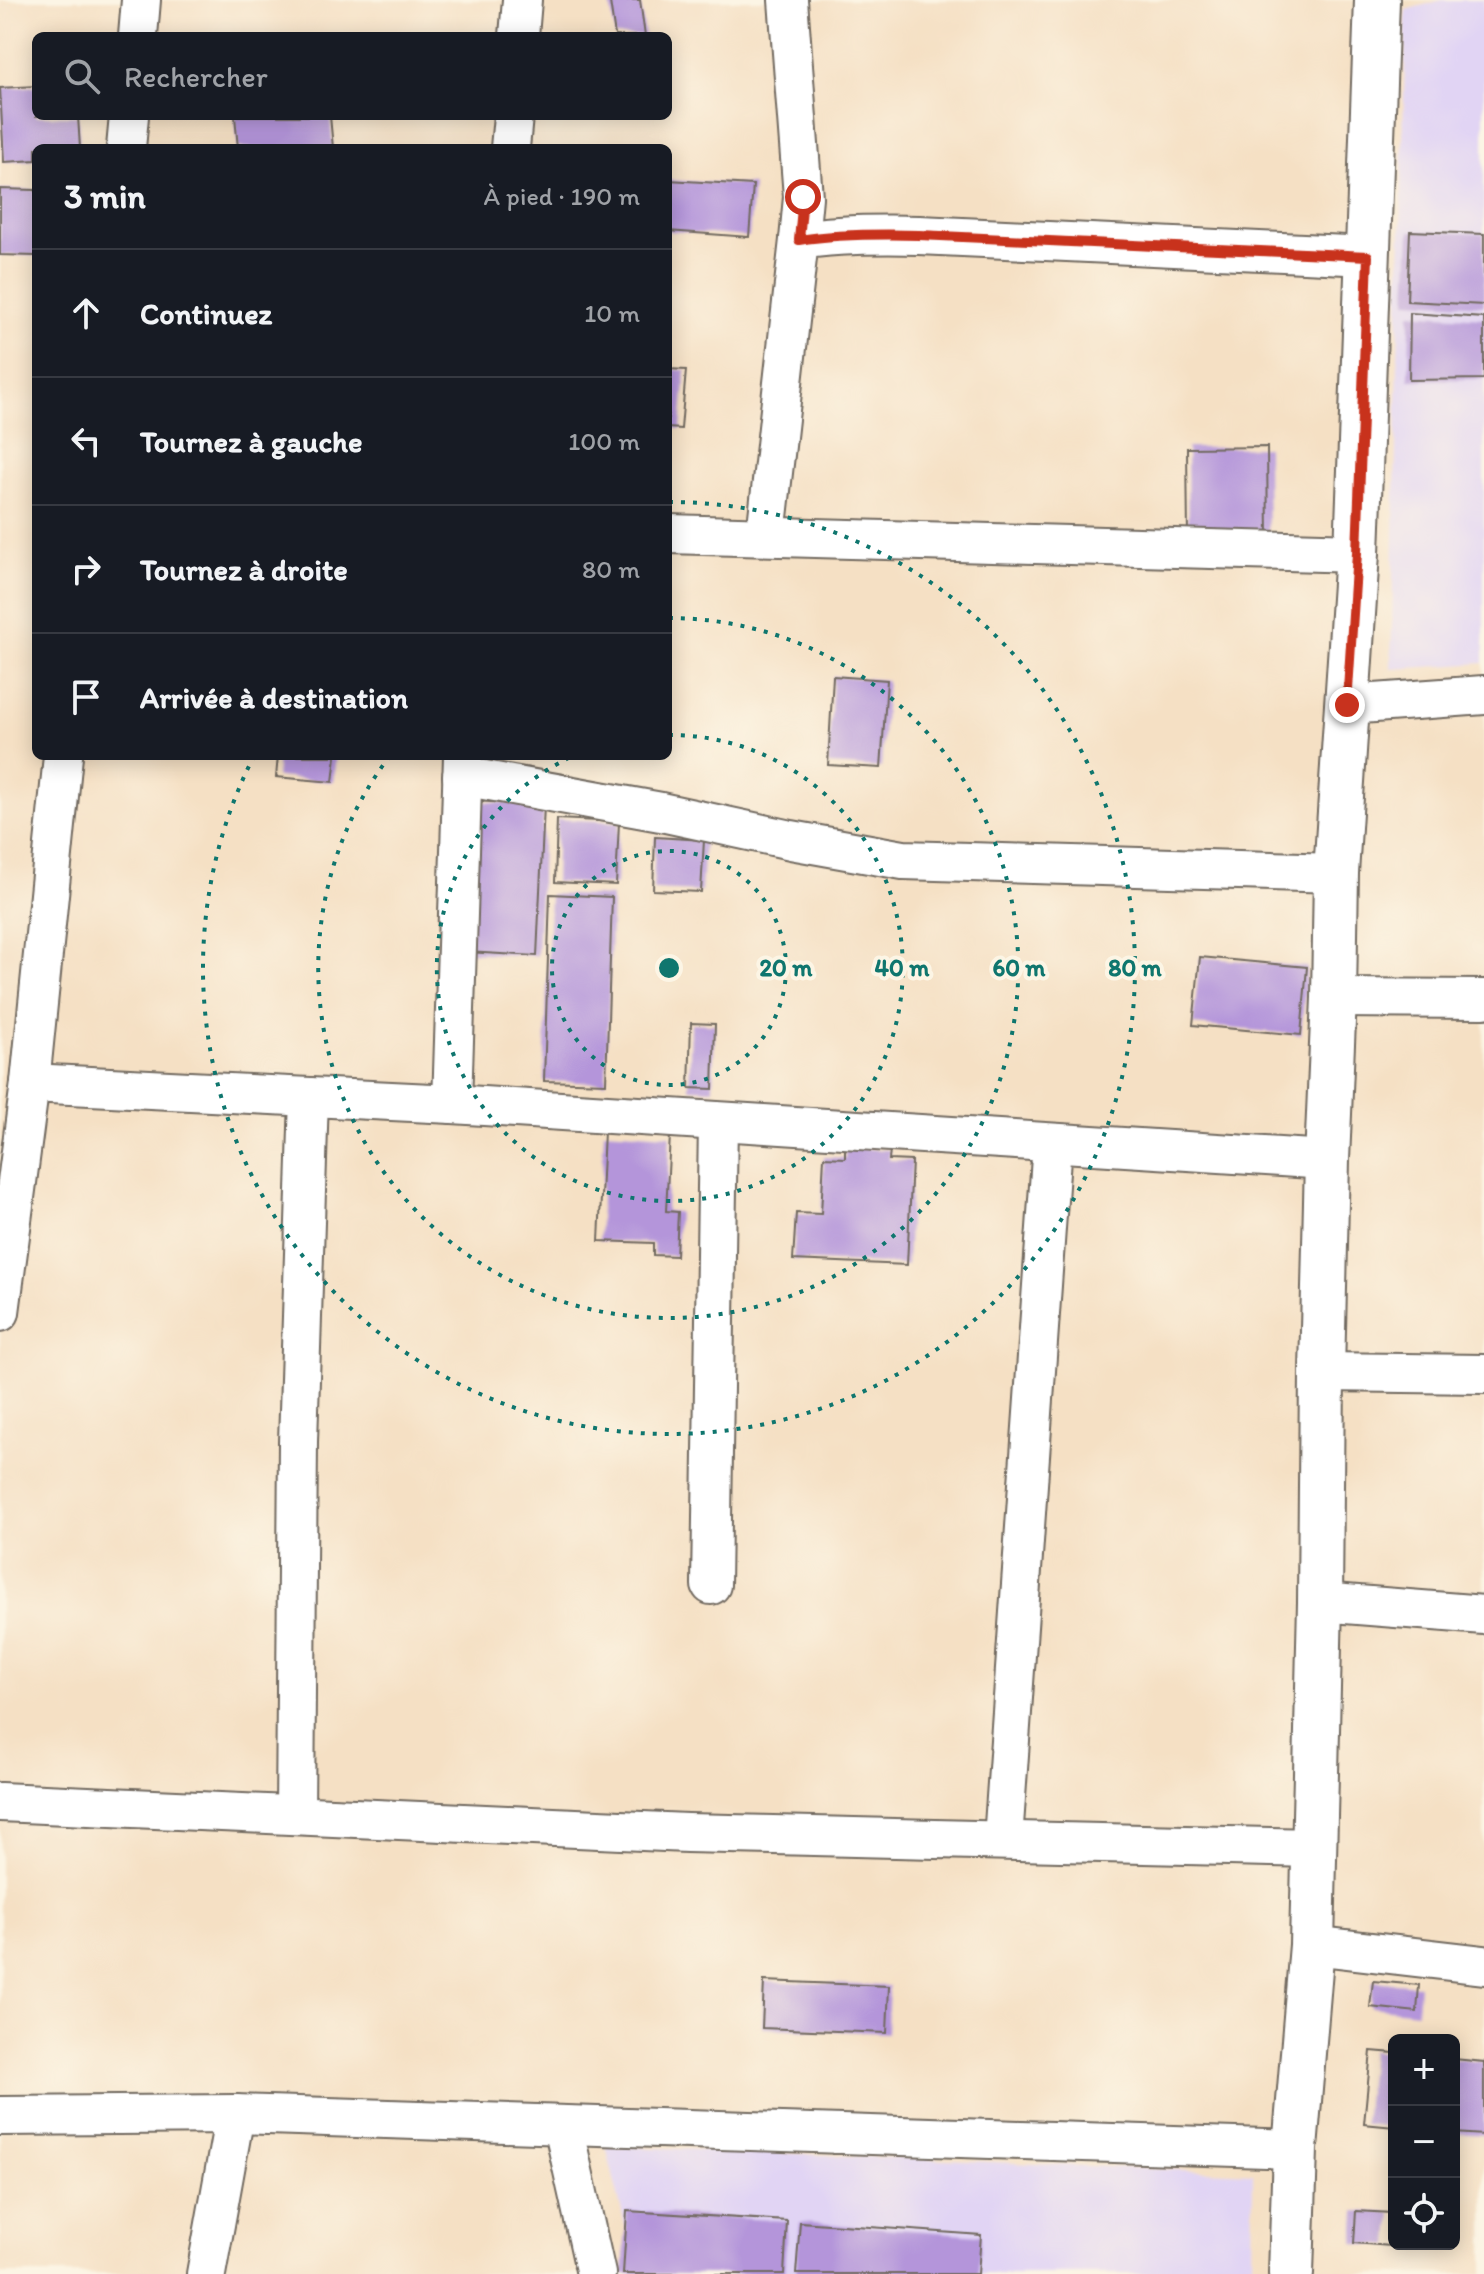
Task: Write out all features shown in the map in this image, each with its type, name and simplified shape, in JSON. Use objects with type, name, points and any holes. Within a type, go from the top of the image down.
[{"type":"street","points":[[138,32],[141,0]]},
{"type":"street","points":[[519,32],[522,0]]},
{"type":"street","points":[[766,535],[803,197],[788,0]]},
{"type":"street","points":[[1291,2274],[1295,2149],[1312,1945],[1322,1372],[1336,873],[1357,553],[1377,0]]},
{"type":"street","points":[[126,144],[129,120]]},
{"type":"street","points":[[510,144],[513,120]]},
{"type":"street","points":[[799,240],[865,234],[919,235],[1368,256]]},
{"type":"street","points":[[672,534],[1357,553]]},
{"type":"street","points":[[1347,705],[1484,695]]},
{"type":"street","points":[[0,1312],[30,1083],[63,760]]},
{"type":"street","points":[[452,1104],[462,766],[791,840],[903,860],[1336,873]]},
{"type":"street","points":[[1334,998],[1484,999]]},
{"type":"street","points":[[30,1083],[452,1104],[1327,1160]]},
{"type":"street","points":[[295,1815],[298,1442],[309,1097]]},
{"type":"street","points":[[711,1585],[718,1122]]},
{"type":"street","points":[[1003,1840],[1052,1143]]},
{"type":"street","points":[[1322,1372],[1484,1374]]},
{"type":"street","points":[[1320,1602],[1484,1615]]},
{"type":"street","points":[[0,1802],[687,1833],[1314,1848]]},
{"type":"street","points":[[1312,1945],[1484,1965]]},
{"type":"street","points":[[0,2116],[235,2114],[1295,2149]]},
{"type":"street","points":[[206,2274],[235,2114]]},
{"type":"street","points":[[563,2126],[596,2274]]},
{"type":"shaded area","points":[[1442,0],[1484,0],[1484,663],[1391,669],[1406,10]]},
{"type":"shaded area","points":[[606,2146],[1253,2173],[1252,2274],[637,2274]]},
{"type":"building","points":[[640,0],[644,32],[614,32],[610,2]]},
{"type":"building","points":[[32,86],[32,120],[78,120],[80,144],[32,144],[32,160],[4,162],[0,88]]},
{"type":"building","points":[[235,120],[330,120],[333,144],[238,144]]},
{"type":"building","points":[[672,180],[753,185],[749,237],[672,231]]},
{"type":"building","points":[[0,189],[32,190],[32,256],[0,255]]},
{"type":"building","points":[[1410,231],[1484,234],[1484,305],[1407,301]]},
{"type":"building","points":[[1410,313],[1484,318],[1484,379],[1409,380]]},
{"type":"building","points":[[672,369],[686,370],[681,429],[672,428]]},
{"type":"building","points":[[1267,447],[1268,537],[1188,537],[1187,448]]},
{"type":"building","points":[[833,676],[887,680],[881,768],[828,765]]},
{"type":"building","points":[[278,760],[336,760],[333,782],[276,777]]},
{"type":"building","points":[[472,801],[544,805],[537,956],[466,952]]},
{"type":"building","points":[[557,819],[619,822],[616,885],[555,882]]},
{"type":"building","points":[[655,837],[704,840],[701,892],[653,890]]},
{"type":"building","points":[[550,894],[612,897],[606,1083],[544,1081]]},
{"type":"building","points":[[1200,957],[1307,967],[1301,1035],[1193,1025]]},
{"type":"building","points":[[691,1023],[715,1024],[713,1089],[689,1088]]},
{"type":"building","points":[[604,1131],[670,1135],[666,1211],[678,1212],[676,1256],[653,1255],[653,1243],[599,1241]]},
{"type":"building","points":[[845,1148],[890,1150],[889,1160],[912,1161],[907,1265],[793,1260],[796,1213],[821,1214],[824,1157],[845,1158]]},
{"type":"building","points":[[764,1981],[889,1986],[887,2033],[762,2028]]},
{"type":"building","points":[[1373,1981],[1419,1985],[1417,2012],[1370,2007]]},
{"type":"building","points":[[1371,2051],[1388,2052],[1388,2126],[1364,2124]]},
{"type":"building","points":[[1460,2060],[1484,2062],[1484,2135],[1460,2133]]},
{"type":"building","points":[[627,2211],[787,2221],[784,2274],[623,2274]]},
{"type":"building","points":[[1356,2211],[1388,2213],[1388,2246],[1354,2243]]},
{"type":"building","points":[[800,2222],[981,2235],[978,2274],[796,2274]]},
{"type":"route","points":[[803,197],[799,240],[865,234],[919,235],[1368,256],[1357,553],[1347,705]]}]
